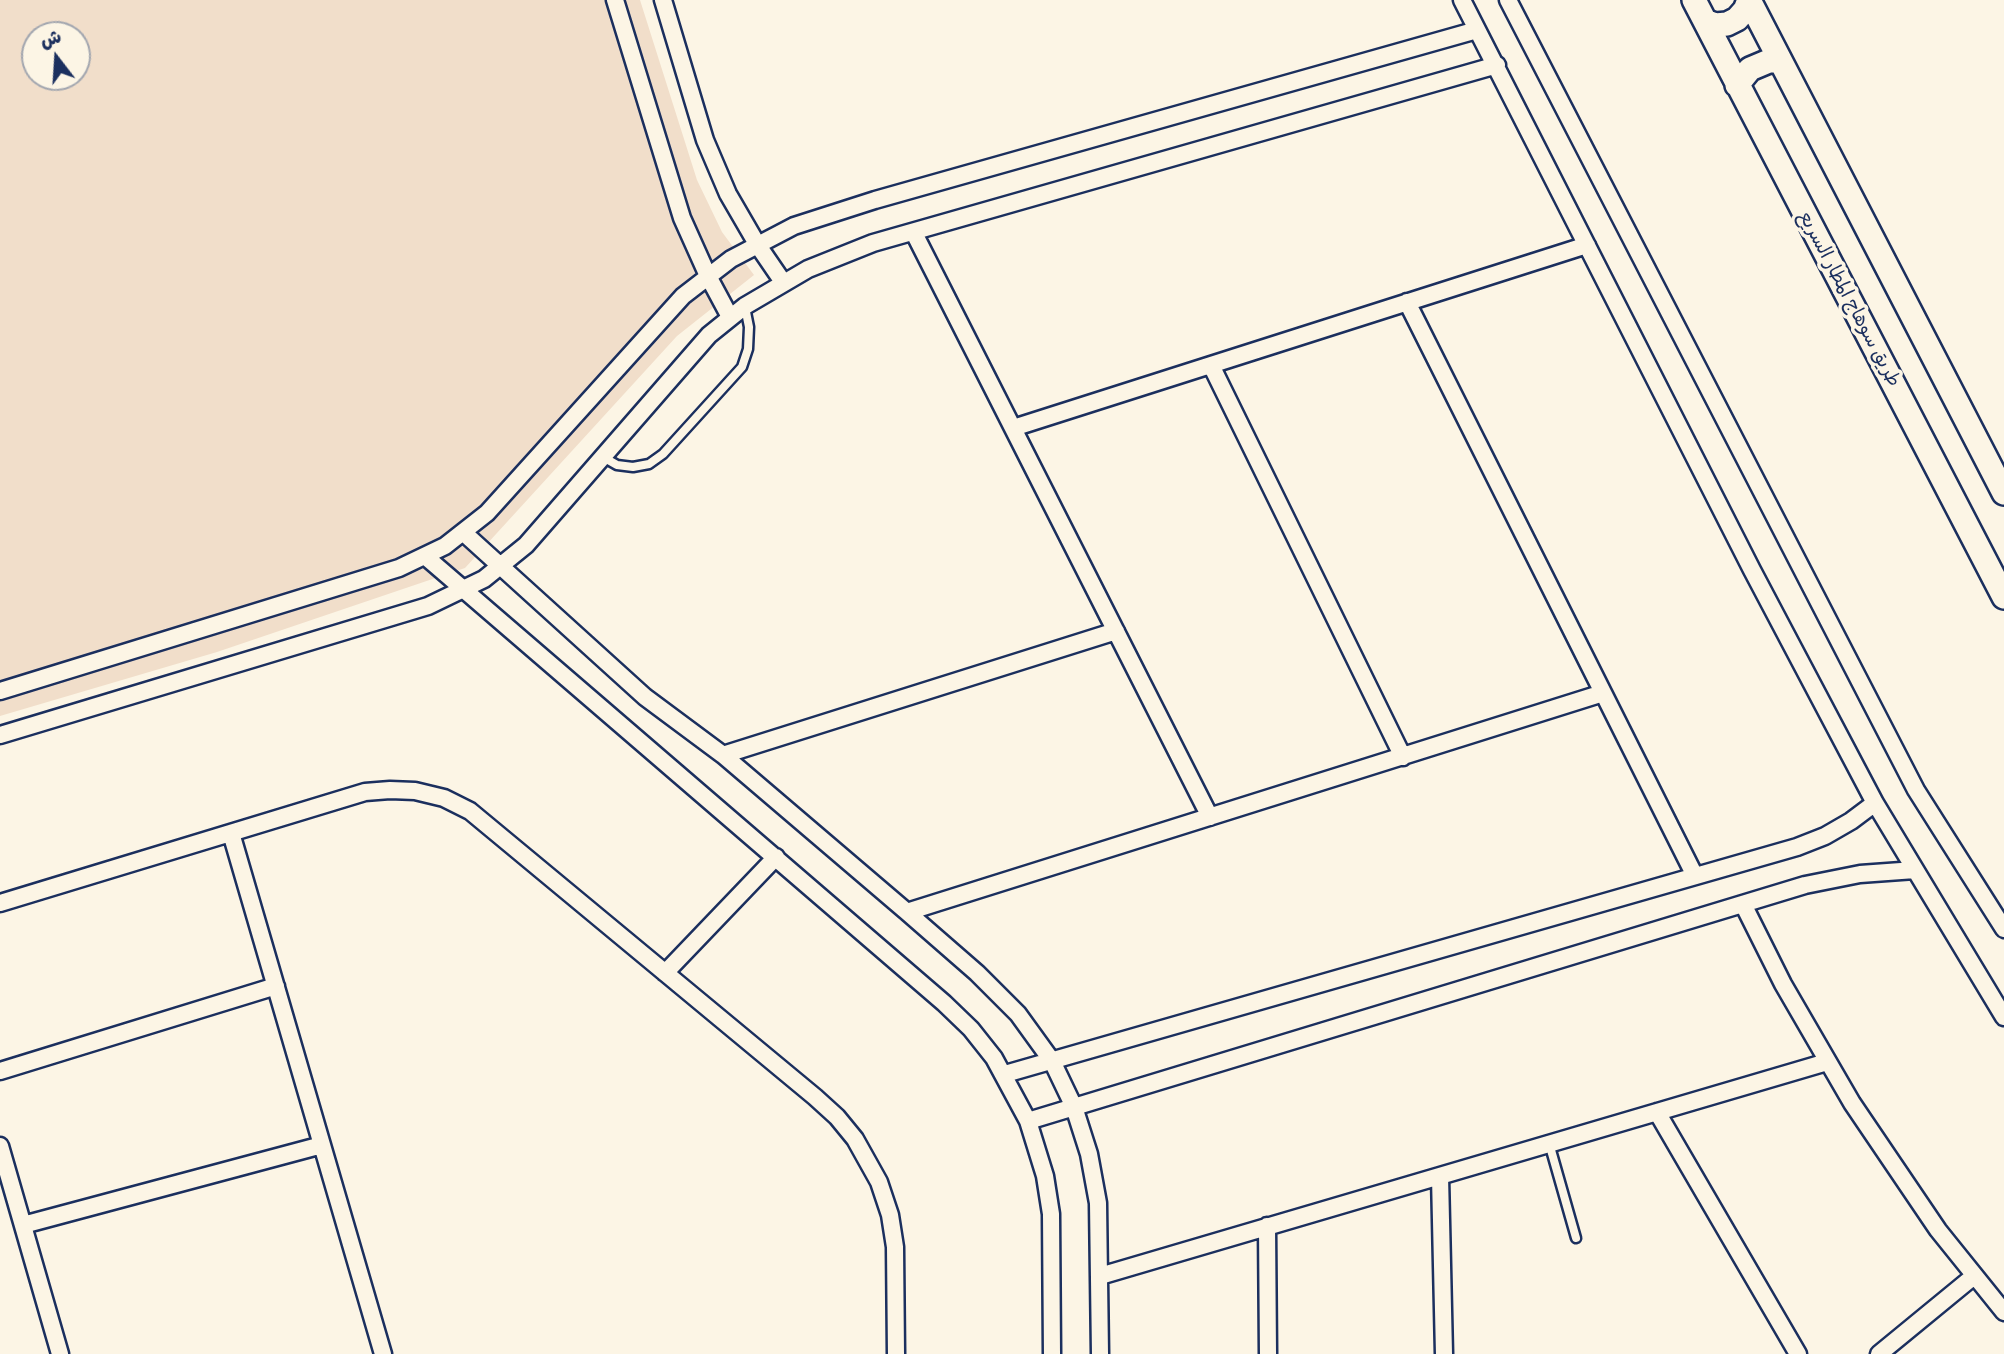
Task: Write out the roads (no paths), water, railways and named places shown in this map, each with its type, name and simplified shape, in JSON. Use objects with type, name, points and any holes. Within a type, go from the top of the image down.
[{"type":"street","points":[[615,0],[682,218],[730,317]]},
{"type":"street","points":[[663,0],[705,140],[728,194],[783,282]]},
{"type":"street","points":[[1462,0],[1752,570],[1875,803],[2004,1017]]},
{"type":"street","points":[[1508,0],[1916,790],[2004,929]]},
{"type":"street","name":"طريق سوهاج المطار السريع","points":[[1694,0],[2004,597]]},
{"type":"street","points":[[1704,21],[1727,24],[1737,19],[1749,0]]},
{"type":"street","points":[[1749,0],[2004,494]]},
{"type":"street","points":[[0,691],[399,568],[426,556],[464,533],[487,513],[683,296],[757,244],[794,226],[834,212],[1477,30]]},
{"type":"street","points":[[1737,85],[1750,69],[1769,61],[1779,61]]},
{"type":"street","points":[[0,735],[428,606],[465,590],[502,566],[526,545],[709,335],[745,306],[783,282],[834,257],[873,243],[1497,65]]},
{"type":"street","points":[[914,233],[1210,817]]},
{"type":"street","points":[[1013,428],[1587,245]]},
{"type":"street","points":[[1407,302],[1695,876]]},
{"type":"street","points":[[1211,365],[1403,757]]},
{"type":"street","points":[[464,533],[645,697],[723,755],[977,973],[1018,1014],[1052,1060],[1074,1107],[1089,1154],[1098,1203],[1100,1354]]},
{"type":"street","points":[[426,556],[971,1029],[1004,1074],[1028,1121],[1045,1176],[1051,1214],[1052,1354]]},
{"type":"street","points":[[723,755],[1116,631]]},
{"type":"street","points":[[906,912],[1603,693]]},
{"type":"street","points":[[0,902],[365,792],[415,791],[444,798],[470,811],[837,1117],[855,1139],[882,1189],[890,1215],[895,1247],[895,1354]]},
{"type":"street","points":[[1004,1074],[1797,847],[1825,836],[1875,803]]},
{"type":"street","points":[[231,833],[383,1354]]},
{"type":"street","points":[[665,973],[776,857]]},
{"type":"street","points":[[1028,1121],[1833,878],[1915,870]]},
{"type":"street","points":[[1743,904],[1783,984],[1827,1062],[1901,1178],[2004,1312]]},
{"type":"street","points":[[0,1071],[276,986]]},
{"type":"street","points":[[1100,1276],[1827,1062]]},
{"type":"street","points":[[1657,1112],[1798,1354]]},
{"type":"street","points":[[23,1225],[322,1145]]},
{"type":"street","points":[[0,1146],[60,1354]]},
{"type":"street","points":[[1440,1175],[1444,1354]]},
{"type":"street","points":[[1267,1226],[1268,1354]]},
{"type":"street","points":[[1879,1354],[1974,1276]]},
{"type":"lane","points":[[603,457],[617,465],[633,467],[649,464],[663,454],[742,367],[748,349],[749,327],[745,306]]},
{"type":"lane","points":[[1549,1143],[1576,1238]]}]
